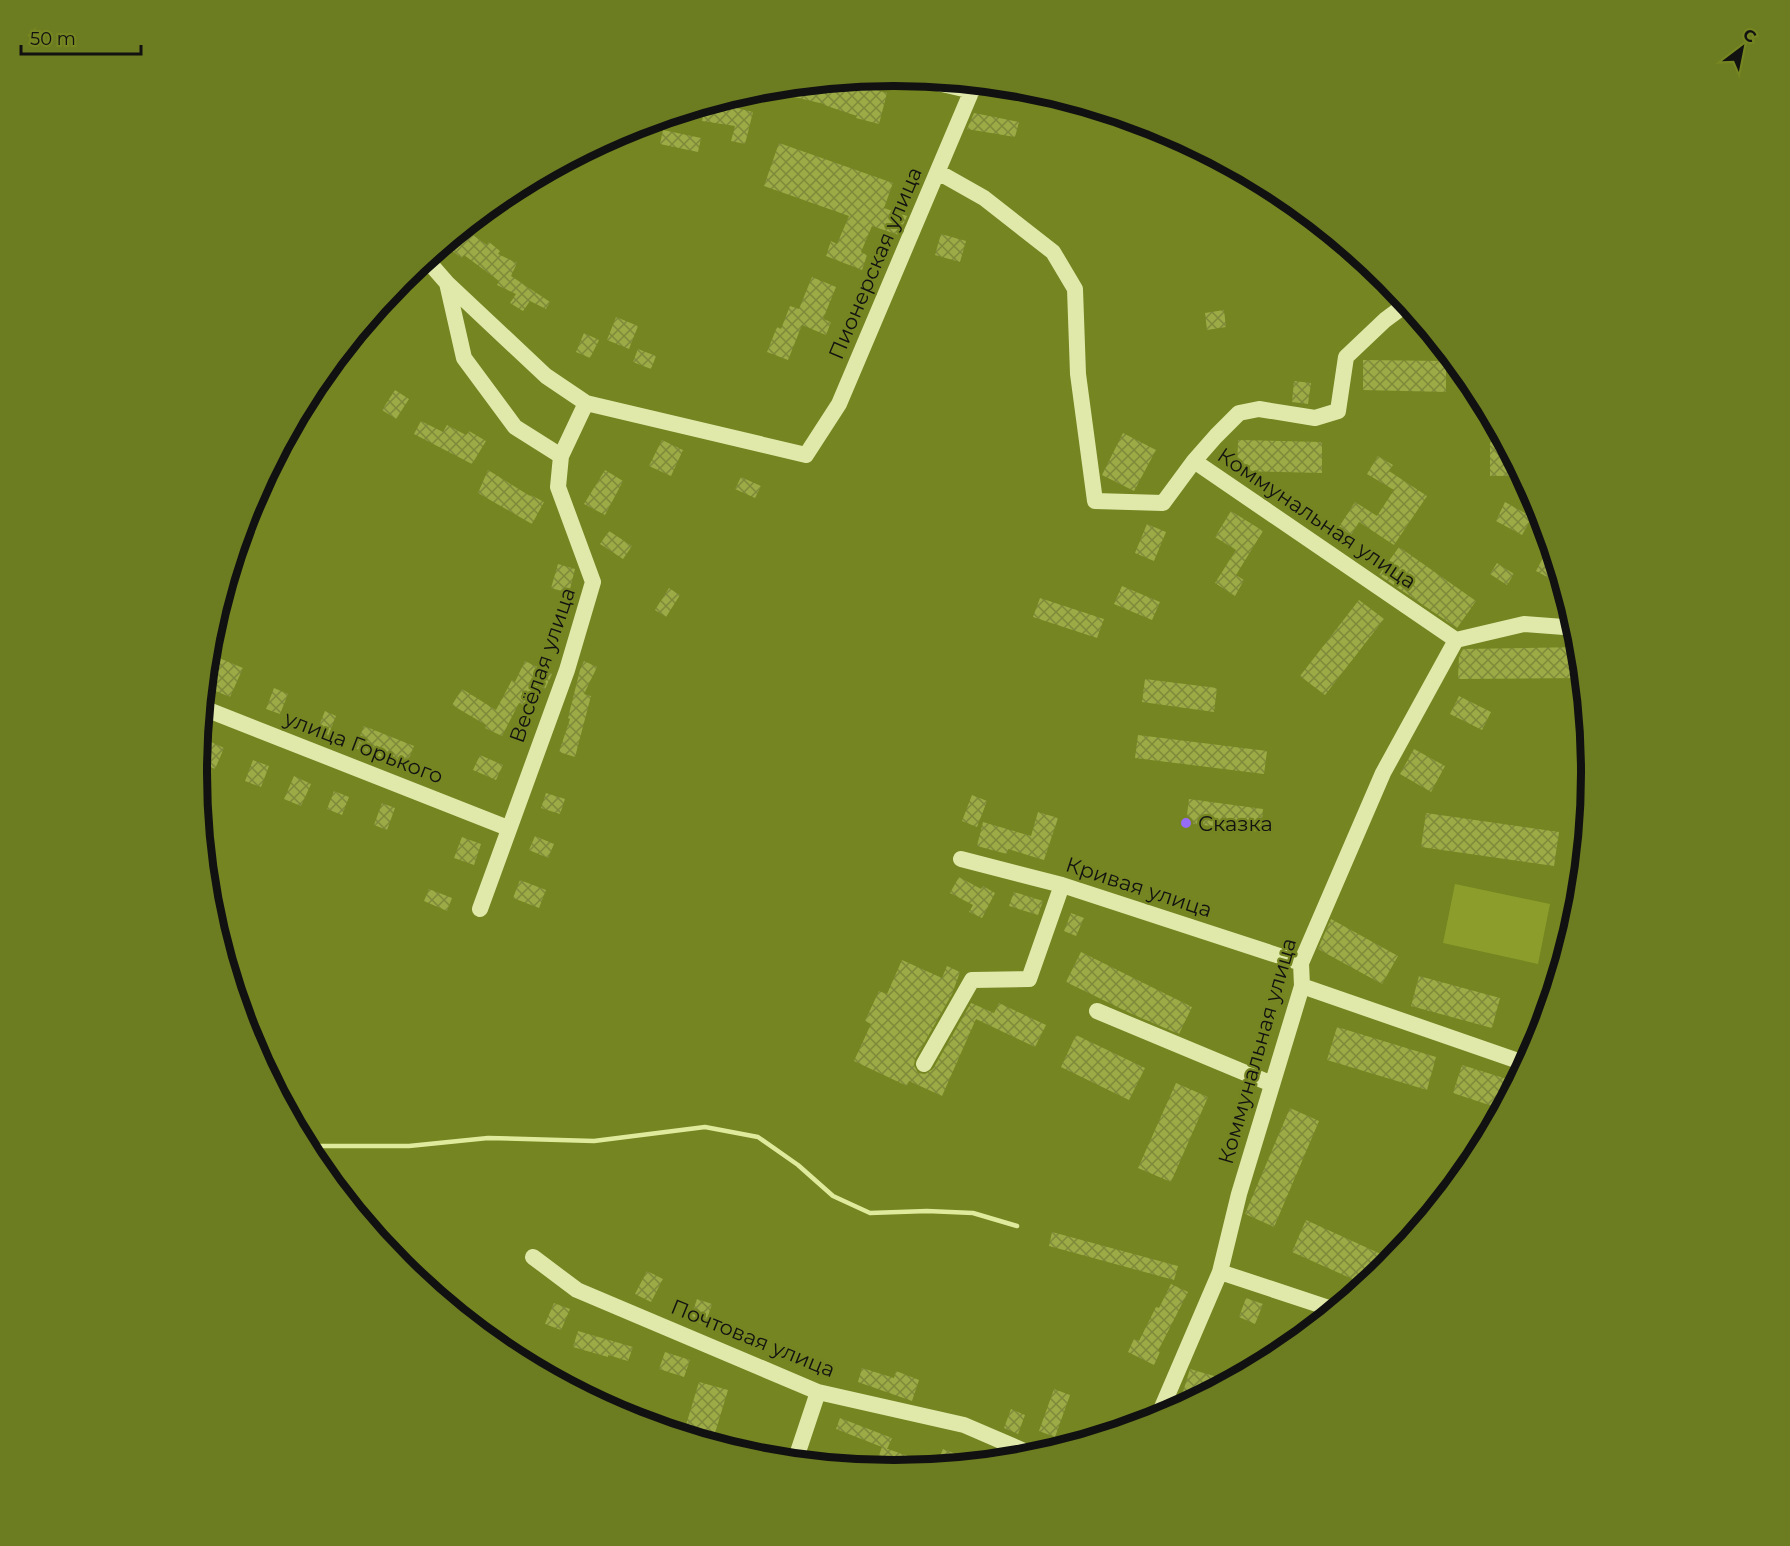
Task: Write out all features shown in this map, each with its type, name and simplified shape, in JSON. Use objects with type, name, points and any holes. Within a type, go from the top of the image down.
[{"type":"street","name":"Пионерская улица","points":[[586,403],[806,455],[839,404],[973,90]]},
{"type":"street","points":[[938,172],[984,198],[1053,252],[1074,289],[1078,374],[1095,501],[1163,503],[1194,461]]},
{"type":"street","points":[[432,266],[447,283],[546,376],[586,403]]},
{"type":"street","points":[[447,283],[464,358],[515,427],[561,456]]},
{"type":"street","name":"Коммунальная улица","points":[[1163,1406],[1220,1272],[1239,1194],[1302,986],[1301,963],[1383,773],[1456,640],[1194,461],[1239,413],[1259,409],[1315,418],[1338,411],[1346,357],[1401,308]]},
{"type":"street","name":"Весёлая улица","points":[[480,909],[567,670],[593,582],[558,487],[561,456],[586,403]]},
{"type":"street","points":[[1456,640],[1524,624],[1566,627]]},
{"type":"street","name":"улица Горького","points":[[211,711],[508,828]]},
{"type":"street","name":"Кривая улица","points":[[962,859],[1062,885],[1301,963]]},
{"type":"street","points":[[924,1064],[972,980],[1029,979],[1062,885]]},
{"type":"street","points":[[1302,986],[1519,1061]]},
{"type":"street","points":[[1096,1011],[1272,1084]]},
{"type":"street","name":"Почтовая улица","points":[[533,1257],[577,1290],[818,1392],[964,1425],[1019,1449]]},
{"type":"street","points":[[1220,1272],[1327,1307]]},
{"type":"street","points":[[797,1454],[818,1392]]},
{"type":"green space","points":[[1455,884],[1550,904],[1538,964],[1443,943]]},
{"type":"building","points":[[864,87],[887,93],[879,124],[856,118],[857,116],[824,104],[785,95]]},
{"type":"building","points":[[729,106],[753,112],[745,144],[731,141],[735,126],[702,121],[704,113]]},
{"type":"building","points":[[974,113],[1019,122],[1015,137],[967,129]]},
{"type":"building","points":[[663,130],[701,138],[698,152],[660,144]]},
{"type":"building","points":[[779,143],[893,183],[884,208],[907,216],[899,235],[872,226],[861,252],[867,255],[862,270],[826,256],[831,241],[837,244],[849,216],[764,186]]},
{"type":"building","points":[[470,233],[487,245],[489,242],[500,251],[498,254],[517,263],[511,276],[550,302],[546,309],[530,301],[523,311],[510,303],[516,294],[497,285],[499,281],[464,255],[462,258],[452,251]]},
{"type":"building","points":[[941,234],[966,241],[960,262],[935,255]]},
{"type":"building","points":[[812,277],[836,287],[823,319],[831,322],[826,335],[802,325],[788,360],[767,352],[777,327],[781,329],[790,306],[799,309]]},
{"type":"building","points":[[1224,310],[1226,327],[1207,330],[1205,313]]},
{"type":"building","points":[[616,317],[638,326],[629,349],[607,340]]},
{"type":"building","points":[[584,333],[599,340],[590,358],[576,352]]},
{"type":"building","points":[[638,349],[656,356],[651,369],[633,362]]},
{"type":"building","points":[[1363,360],[1446,362],[1446,392],[1363,390]]},
{"type":"building","points":[[1294,381],[1311,383],[1308,404],[1292,402]]},
{"type":"building","points":[[395,390],[409,399],[396,419],[382,410]]},
{"type":"building","points":[[421,421],[443,432],[447,425],[466,435],[469,431],[486,441],[472,464],[414,434]]},
{"type":"building","points":[[1123,433],[1156,450],[1134,491],[1102,475]]},
{"type":"building","points":[[662,440],[683,450],[671,476],[649,466]]},
{"type":"building","points":[[1238,440],[1322,442],[1322,473],[1237,471]]},
{"type":"building","points":[[1490,442],[1497,442],[1515,476],[1490,476]]},
{"type":"building","points":[[1378,456],[1393,465],[1389,471],[1427,496],[1394,545],[1359,522],[1351,535],[1339,527],[1355,502],[1377,516],[1394,490],[1367,474]]},
{"type":"building","points":[[488,470],[544,502],[532,524],[478,493]]},
{"type":"building","points":[[605,470],[623,481],[605,515],[584,504]]},
{"type":"building","points":[[741,477],[761,486],[755,498],[735,489]]},
{"type":"building","points":[[1505,502],[1532,517],[1522,535],[1496,521]]},
{"type":"building","points":[[1231,511],[1263,531],[1236,575],[1244,580],[1235,596],[1215,583],[1236,550],[1215,537]]},
{"type":"building","points":[[1147,524],[1166,532],[1154,561],[1135,553]]},
{"type":"building","points":[[609,531],[632,546],[623,559],[600,544]]},
{"type":"building","points":[[1399,547],[1476,601],[1457,628],[1379,575]]},
{"type":"building","points":[[1546,552],[1552,572],[1549,578],[1536,571]]},
{"type":"building","points":[[1497,563],[1514,574],[1507,585],[1490,574]]},
{"type":"building","points":[[558,564],[575,569],[569,593],[551,588]]},
{"type":"building","points":[[1122,586],[1160,602],[1152,620],[1114,604]]},
{"type":"building","points":[[669,588],[680,595],[666,617],[655,610]]},
{"type":"building","points":[[1040,598],[1104,619],[1097,638],[1033,617]]},
{"type":"building","points":[[1359,600],[1384,619],[1325,695],[1300,676]]},
{"type":"building","points":[[1570,647],[1576,678],[1458,679],[1459,657],[1463,649]]},
{"type":"building","points":[[219,658],[243,668],[230,697],[212,690]]},
{"type":"building","points":[[525,661],[552,674],[545,689],[538,685],[527,707],[519,703],[502,736],[485,728],[486,725],[452,705],[462,689],[496,710],[512,680],[515,682]]},
{"type":"building","points":[[584,661],[597,667],[584,694],[591,696],[575,757],[559,752],[570,719],[568,718]]},
{"type":"building","points":[[1145,679],[1217,688],[1214,712],[1142,702]]},
{"type":"building","points":[[274,688],[288,694],[280,714],[266,709]]},
{"type":"building","points":[[1459,696],[1491,712],[1482,730],[1450,714]]},
{"type":"building","points":[[325,711],[336,716],[328,736],[317,731]]},
{"type":"building","points":[[364,726],[414,746],[406,766],[355,748]]},
{"type":"building","points":[[1138,735],[1267,751],[1264,774],[1135,758]]},
{"type":"building","points":[[208,743],[224,748],[215,769],[207,765]]},
{"type":"building","points":[[1414,749],[1445,766],[1431,792],[1400,774]]},
{"type":"building","points":[[480,755],[503,765],[496,780],[473,770]]},
{"type":"building","points":[[253,760],[269,766],[261,787],[245,781]]},
{"type":"building","points":[[294,776],[311,784],[301,806],[284,799]]},
{"type":"building","points":[[334,791],[349,797],[342,815],[327,809]]},
{"type":"building","points":[[546,793],[565,799],[560,814],[541,808]]},
{"type":"building","points":[[972,795],[987,801],[977,827],[962,821]]},
{"type":"building","points":[[1189,799],[1263,809],[1261,832],[1186,823]]},
{"type":"building","points":[[382,803],[395,808],[387,830],[374,825]]},
{"type":"building","points":[[1038,812],[1058,818],[1044,860],[1008,849],[1007,854],[977,846],[983,822],[1031,836]]},
{"type":"building","points":[[1426,813],[1559,832],[1554,866],[1421,847]]},
{"type":"building","points":[[535,836],[554,844],[548,858],[529,850]]},
{"type":"building","points":[[462,837],[481,844],[474,865],[454,858]]},
{"type":"building","points":[[959,877],[981,889],[983,886],[995,893],[982,918],[969,912],[973,905],[950,893]]},
{"type":"building","points":[[520,880],[546,890],[539,908],[513,898]]},
{"type":"building","points":[[429,889],[452,898],[447,911],[424,901]]},
{"type":"building","points":[[1014,892],[1043,901],[1038,915],[1009,906]]},
{"type":"building","points":[[1071,913],[1084,918],[1076,936],[1064,931]]},
{"type":"building","points":[[1331,919],[1398,956],[1382,984],[1318,949]]},
{"type":"building","points":[[1081,952],[1192,1007],[1179,1034],[1066,982]]},
{"type":"building","points":[[902,960],[942,978],[947,966],[960,972],[952,994],[915,1059],[914,1065],[918,1073],[925,1074],[933,1069],[971,1003],[994,1013],[999,1003],[1046,1025],[1035,1047],[976,1019],[942,1096],[909,1081],[907,1086],[854,1061],[871,1024],[865,1021],[879,991],[887,994]]},
{"type":"building","points":[[1419,976],[1500,998],[1492,1028],[1411,1006]]},
{"type":"building","points":[[1337,1027],[1436,1057],[1427,1090],[1327,1060]]},
{"type":"building","points":[[1076,1035],[1145,1068],[1129,1100],[1061,1067]]},
{"type":"building","points":[[1462,1065],[1507,1079],[1495,1107],[1453,1093]]},
{"type":"building","points":[[1176,1083],[1208,1097],[1171,1182],[1138,1168]]},
{"type":"building","points":[[1290,1108],[1319,1121],[1274,1227],[1245,1214]]},
{"type":"building","points":[[1306,1220],[1384,1256],[1357,1281],[1292,1252]]},
{"type":"building","points":[[1052,1232],[1178,1266],[1174,1280],[1049,1246]]},
{"type":"building","points":[[647,1271],[663,1279],[651,1302],[635,1294]]},
{"type":"building","points":[[1171,1284],[1188,1292],[1158,1351],[1160,1352],[1154,1365],[1128,1352],[1134,1339],[1139,1341],[1156,1307],[1159,1308]]},
{"type":"building","points":[[1246,1298],[1263,1304],[1255,1324],[1239,1317]]},
{"type":"building","points":[[697,1299],[712,1304],[705,1325],[690,1320]]},
{"type":"building","points":[[554,1303],[570,1309],[561,1330],[545,1324]]},
{"type":"building","points":[[578,1331],[633,1347],[628,1361],[573,1347]]},
{"type":"building","points":[[665,1352],[690,1360],[684,1377],[659,1369]]},
{"type":"building","points":[[862,1368],[894,1378],[896,1371],[919,1380],[912,1401],[858,1382]]},
{"type":"building","points":[[1190,1369],[1221,1378],[1185,1396],[1182,1395]]},
{"type":"building","points":[[699,1382],[728,1390],[715,1433],[686,1425]]},
{"type":"building","points":[[1054,1389],[1070,1395],[1055,1437],[1039,1431]]},
{"type":"building","points":[[1011,1409],[1025,1415],[1018,1434],[1004,1428]]},
{"type":"building","points":[[840,1418],[892,1438],[887,1449],[836,1429]]},
{"type":"building","points":[[882,1447],[914,1458],[913,1460],[877,1460]]},
{"type":"building","points":[[943,1449],[964,1457],[940,1459]]},
{"type":"waterway","points":[[318,1146],[409,1146],[488,1138],[594,1141],[705,1127],[758,1137],[798,1165],[833,1196],[870,1213],[927,1211],[973,1213],[1017,1226]]},
{"type":"place","name":"Сказка","points":[[1186,823]]}]
